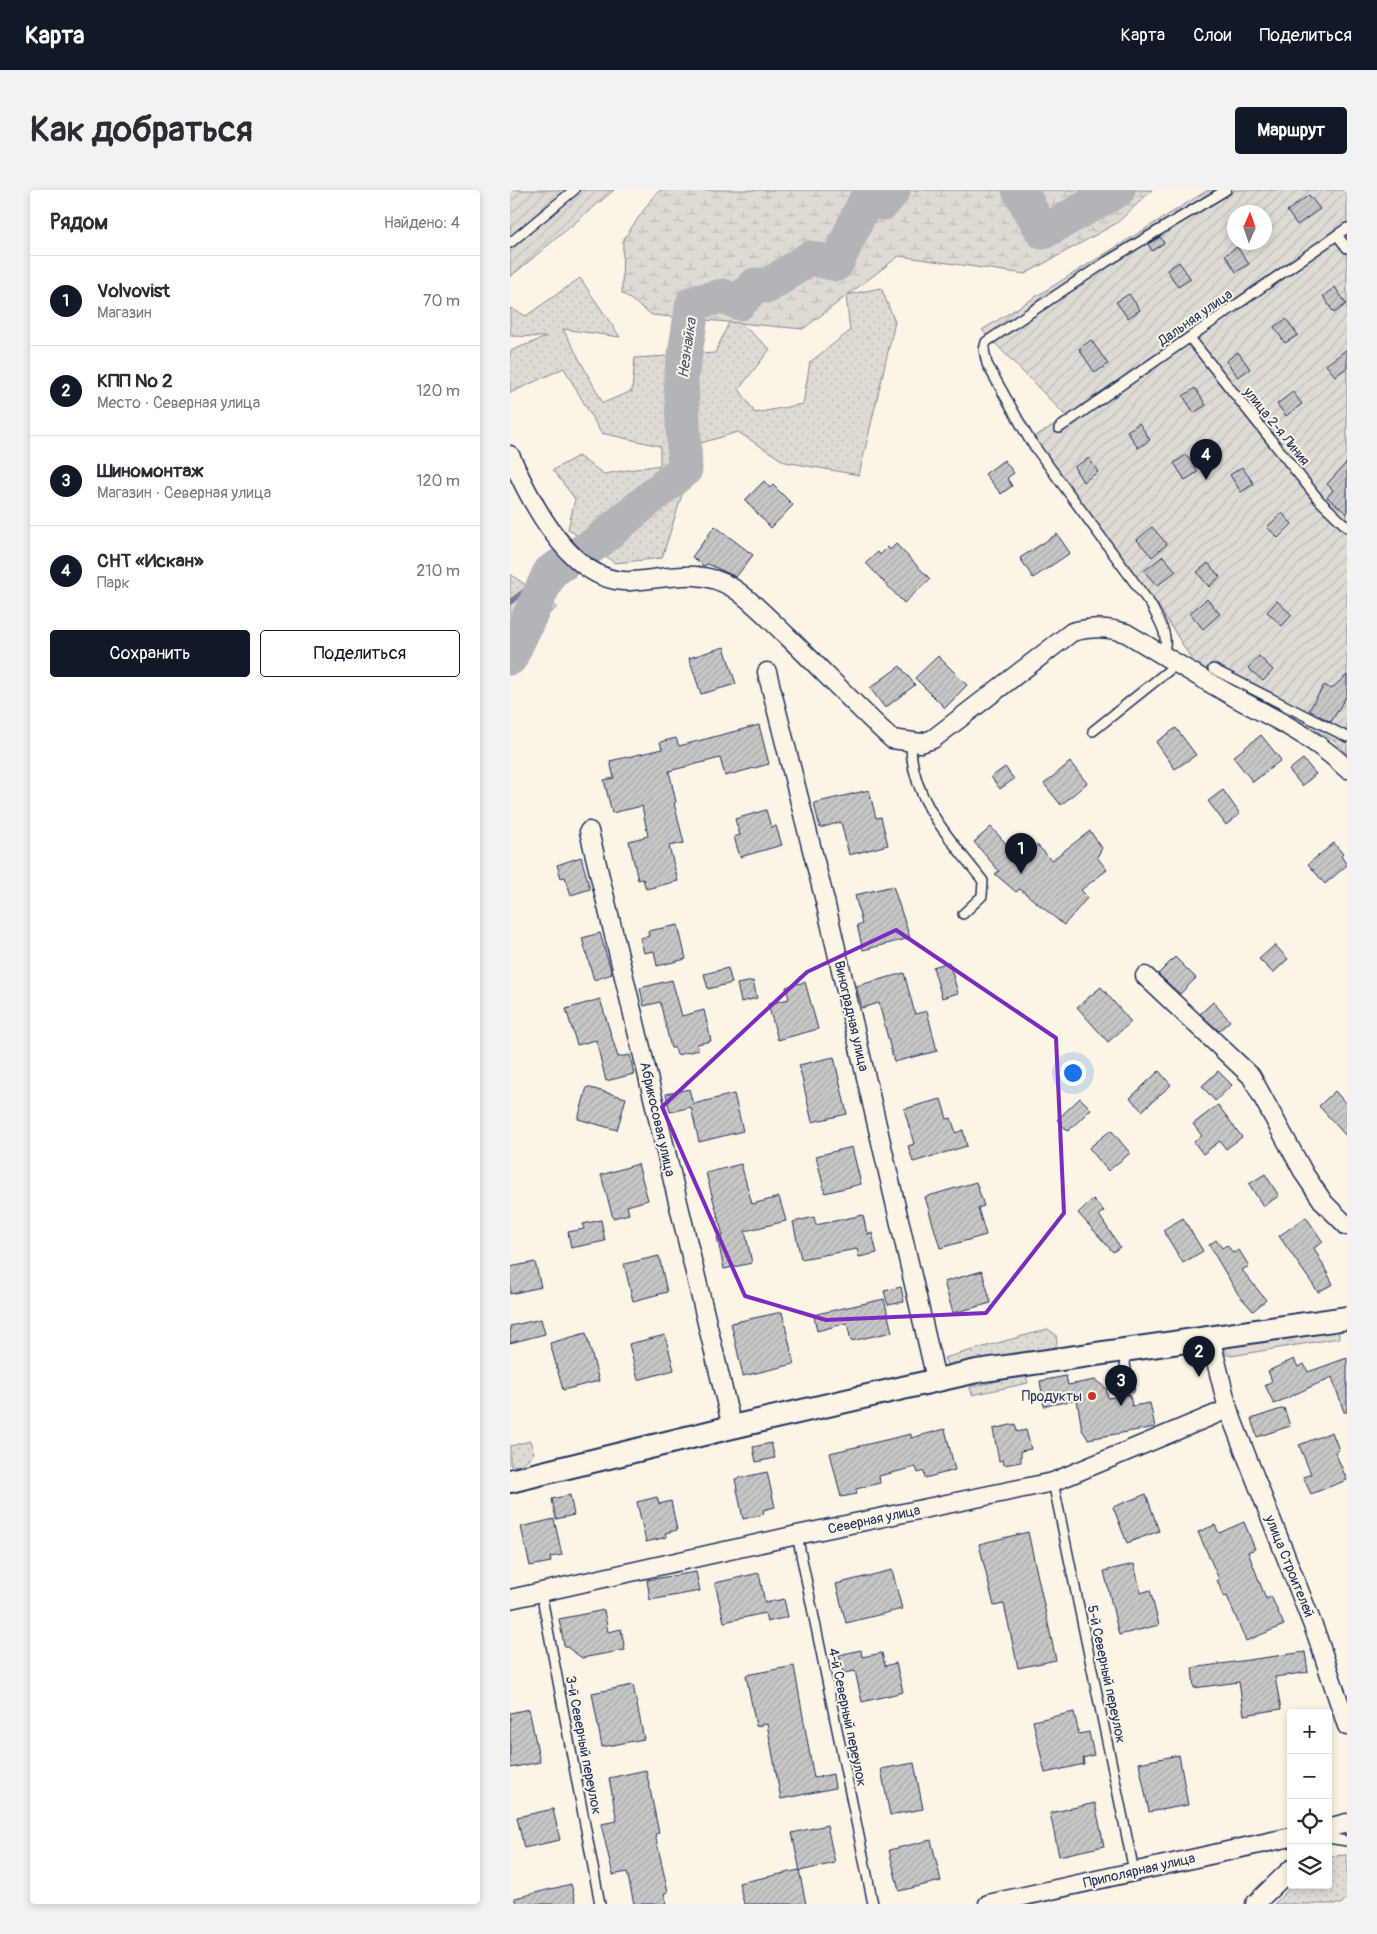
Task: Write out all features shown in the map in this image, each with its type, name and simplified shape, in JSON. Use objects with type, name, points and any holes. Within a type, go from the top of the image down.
[{"type":"street","points":[[510,455],[522,482],[551,531],[580,561],[603,578],[630,582],[685,575],[701,575],[726,584],[760,610],[892,739],[921,743],[933,739],[1072,632],[1089,628],[1109,627],[1126,633],[1316,742],[1347,768]]},
{"type":"street","name":"Виноградная улица","points":[[767,672],[825,901],[934,1370]]},
{"type":"street","name":"Абрикосовая улица","points":[[589,831],[729,1417]]},
{"type":"street","points":[[1145,976],[1251,1076],[1305,1175],[1324,1203],[1347,1226]]},
{"type":"street","points":[[510,1481],[729,1417],[934,1370],[1004,1366],[1210,1337],[1346,1322]]},
{"type":"street","name":"улица Строителей","points":[[1210,1337],[1228,1409],[1317,1636],[1347,1726]]},
{"type":"street","name":"Северная улица","points":[[510,1599],[797,1535],[1054,1482],[1228,1409]]},
{"type":"street","points":[[1332,1827],[1347,1823]]},
{"type":"street","name":"Приполярная улица","points":[[988,1904],[1287,1838]]},
{"type":"street","points":[[1255,1904],[1287,1873]]},
{"type":"lane","points":[[510,243],[574,190]]},
{"type":"lane","points":[[1092,731],[1171,659],[1166,634],[1151,605],[1029,439],[987,364],[984,350],[986,342],[1106,262],[1226,190]]},
{"type":"lane","name":"Дальняя улица","points":[[1059,428],[1347,228]]},
{"type":"lane","points":[[1337,235],[1347,248]]},
{"type":"lane","name":"улица 2-я Линия","points":[[1190,338],[1319,500],[1347,527]]},
{"type":"lane","points":[[1213,669],[1347,737]]},
{"type":"lane","points":[[911,743],[910,757],[919,790],[939,826],[983,881],[982,896],[963,914]]},
{"type":"lane","points":[[1123,1350],[1129,1389]]},
{"type":"lane","name":"5-й Северный переулок","points":[[1054,1482],[1134,1871]]},
{"type":"lane","name":"4-й Северный переулок","points":[[797,1535],[873,1904]]},
{"type":"lane","name":"3-й Северный переулок","points":[[541,1592],[600,1904]]},
{"type":"lane","points":[[1332,1839],[1347,1841]]},
{"type":"highlighted area","points":[[896,930],[1056,1038],[1064,1213],[986,1313],[826,1320],[745,1296],[662,1107],[807,972]]},
{"type":"green space","points":[[510,190],[614,190],[510,277]]},
{"type":"green space","points":[[661,190],[1152,190],[1117,223],[1025,274],[899,256],[803,329],[652,315],[622,293],[623,240],[655,194]]},
{"type":"green space","points":[[1208,190],[1347,190],[1347,754],[1335,741],[1199,671],[1158,605],[1034,437],[1067,417],[982,330]]},
{"type":"green space","points":[[580,278],[620,337],[563,329],[603,403],[632,391],[635,358],[715,353],[732,316],[770,349],[739,389],[755,413],[803,404],[810,362],[850,331],[846,295],[881,288],[895,322],[859,475],[785,462],[738,432],[698,444],[662,558],[615,563],[568,529],[575,499],[553,470],[578,456],[604,474],[660,465],[660,446],[601,433],[564,368],[510,393],[510,351],[546,337],[510,336],[510,308],[526,316]]},
{"type":"green space","points":[[510,574],[557,607],[510,647]]},
{"type":"green space","points":[[1339,1328],[1339,1338],[1231,1356],[1224,1354],[1231,1340]]},
{"type":"green space","points":[[1048,1329],[1056,1335],[1057,1344],[1052,1350],[952,1365],[947,1364],[944,1358]]},
{"type":"green space","points":[[1026,1375],[1028,1383],[972,1395],[970,1387]]},
{"type":"green space","points":[[530,1441],[534,1453],[520,1464],[510,1465],[510,1446]]},
{"type":"green space","points":[[1347,1855],[1347,1898],[1341,1904],[1274,1904],[1289,1889],[1332,1889],[1332,1856]]},
{"type":"building","points":[[1309,195],[1320,209],[1297,225],[1287,211]]},
{"type":"building","points":[[1160,237],[1164,243],[1152,251],[1148,244]]},
{"type":"building","points":[[1232,250],[1239,250],[1249,264],[1236,272],[1225,255]]},
{"type":"building","points":[[1179,262],[1191,279],[1178,287],[1167,270]]},
{"type":"building","points":[[1335,287],[1346,304],[1334,313],[1323,296]]},
{"type":"building","points":[[1129,294],[1140,310],[1128,318],[1116,302]]},
{"type":"building","points":[[1286,319],[1298,335],[1285,343],[1274,327]]},
{"type":"building","points":[[1091,340],[1108,364],[1095,373],[1079,349]]},
{"type":"building","points":[[1347,349],[1347,368],[1335,376],[1326,365]]},
{"type":"building","points":[[1238,352],[1250,369],[1238,377],[1226,361]]},
{"type":"building","points":[[1195,388],[1206,405],[1194,413],[1183,396]]},
{"type":"building","points":[[1293,392],[1302,404],[1286,416],[1277,404]]},
{"type":"building","points":[[1139,423],[1150,440],[1138,448],[1127,431]]},
{"type":"building","points":[[1186,455],[1198,472],[1185,480],[1174,463]]},
{"type":"building","points":[[1089,458],[1098,472],[1083,482],[1074,467]]},
{"type":"building","points":[[1004,460],[1014,473],[1007,478],[1012,486],[1001,494],[985,474]]},
{"type":"building","points":[[1347,462],[1347,514],[1327,497],[1333,490],[1327,484]]},
{"type":"building","points":[[1242,467],[1254,484],[1241,492],[1230,475]]},
{"type":"building","points":[[764,481],[770,488],[773,485],[793,505],[771,528],[745,500]]},
{"type":"building","points":[[1282,513],[1292,524],[1278,538],[1267,527]]},
{"type":"building","points":[[715,526],[753,555],[736,577],[708,564],[704,566],[692,557]]},
{"type":"building","points":[[1152,527],[1167,544],[1152,557],[1137,540]]},
{"type":"building","points":[[1057,534],[1070,553],[1033,578],[1020,558]]},
{"type":"building","points":[[896,544],[930,579],[904,603],[866,563],[878,552],[880,555],[888,547],[890,550]]},
{"type":"building","points":[[1163,556],[1176,571],[1157,586],[1144,571]]},
{"type":"building","points":[[1208,563],[1220,577],[1209,587],[1197,572]]},
{"type":"building","points":[[1207,599],[1220,614],[1203,629],[1190,613]]},
{"type":"building","points":[[1277,601],[1292,615],[1282,626],[1267,612]]},
{"type":"building","points":[[724,647],[736,684],[701,694],[689,658]]},
{"type":"building","points":[[938,656],[967,685],[945,708],[915,678]]},
{"type":"building","points":[[1259,656],[1273,670],[1263,681],[1248,668]]},
{"type":"building","points":[[900,666],[915,685],[885,708],[870,688]]},
{"type":"building","points":[[1347,675],[1347,695],[1331,722],[1309,710],[1324,685],[1331,689]]},
{"type":"building","points":[[759,725],[769,764],[725,776],[720,758],[669,771],[676,802],[674,803],[684,843],[669,846],[678,881],[646,889],[643,879],[638,880],[629,841],[648,836],[642,806],[612,813],[604,780],[614,778],[610,761],[662,749],[660,742],[676,738],[679,746]]},
{"type":"building","points":[[1176,728],[1196,755],[1175,769],[1156,742]]},
{"type":"building","points":[[1261,735],[1281,760],[1253,782],[1233,757]]},
{"type":"building","points":[[1303,759],[1316,774],[1302,786],[1289,770]]},
{"type":"building","points":[[1070,762],[1087,783],[1061,805],[1044,784]]},
{"type":"building","points":[[1005,767],[1014,779],[1000,789],[991,777]]},
{"type":"building","points":[[869,790],[876,818],[881,817],[888,845],[849,855],[841,822],[820,828],[814,803]]},
{"type":"building","points":[[1223,790],[1240,814],[1226,825],[1208,801]]},
{"type":"building","points":[[766,810],[771,827],[776,826],[782,845],[740,857],[734,837],[740,835],[735,819]]},
{"type":"building","points":[[991,827],[1019,858],[1037,845],[1052,860],[1090,831],[1102,848],[1097,857],[1107,870],[1081,890],[1088,897],[1064,925],[1020,889],[1016,892],[995,874],[999,871],[974,842]]},
{"type":"building","points":[[1334,843],[1343,854],[1341,856],[1347,865],[1325,884],[1308,864]]},
{"type":"building","points":[[581,857],[590,889],[571,895],[565,877],[561,878],[557,865]]},
{"type":"building","points":[[893,886],[910,938],[863,950],[857,925],[862,924],[855,895]]},
{"type":"building","points":[[678,925],[686,959],[657,966],[654,951],[644,953],[640,938],[649,936],[648,931]]},
{"type":"building","points":[[600,933],[612,974],[594,980],[582,938]]},
{"type":"building","points":[[1275,945],[1288,959],[1273,973],[1259,959]]},
{"type":"building","points":[[1175,957],[1196,978],[1180,994],[1158,974]]},
{"type":"building","points":[[949,962],[958,993],[942,998],[933,967]]},
{"type":"building","points":[[728,968],[732,983],[708,989],[704,974]]},
{"type":"building","points":[[904,973],[915,1014],[927,1011],[937,1051],[894,1062],[879,1003],[862,1008],[856,986]]},
{"type":"building","points":[[672,980],[682,1016],[704,1010],[711,1041],[697,1044],[698,1050],[677,1055],[675,1048],[671,1048],[660,1002],[644,1006],[640,988]]},
{"type":"building","points":[[753,981],[757,998],[741,1002],[737,984]]},
{"type":"building","points":[[805,982],[818,1029],[778,1040],[768,1004],[789,999],[786,987]]},
{"type":"building","points":[[1101,987],[1131,1022],[1108,1042],[1077,1007]]},
{"type":"building","points":[[600,999],[618,1057],[630,1055],[634,1074],[606,1081],[596,1040],[577,1045],[566,1009]]},
{"type":"building","points":[[1213,1002],[1230,1021],[1219,1031],[1200,1014]]},
{"type":"building","points":[[834,1057],[847,1114],[812,1122],[799,1065]]},
{"type":"building","points":[[1159,1071],[1171,1085],[1142,1111],[1130,1098]]},
{"type":"building","points":[[1218,1071],[1232,1085],[1215,1101],[1202,1086]]},
{"type":"building","points":[[587,1087],[626,1098],[617,1130],[578,1119]]},
{"type":"building","points":[[689,1089],[693,1104],[734,1094],[743,1131],[699,1142],[691,1107],[670,1112],[666,1094]]},
{"type":"building","points":[[1335,1091],[1347,1105],[1347,1137],[1319,1106]]},
{"type":"building","points":[[1080,1098],[1091,1109],[1068,1131],[1057,1120]]},
{"type":"building","points":[[941,1099],[947,1119],[951,1118],[956,1133],[963,1130],[967,1146],[913,1162],[908,1146],[914,1144],[904,1109]]},
{"type":"building","points":[[1218,1105],[1242,1137],[1226,1149],[1220,1141],[1203,1154],[1194,1142],[1202,1136],[1193,1124]]},
{"type":"building","points":[[1111,1130],[1130,1153],[1108,1171],[1089,1148]]},
{"type":"building","points":[[852,1147],[861,1184],[825,1193],[816,1156]]},
{"type":"building","points":[[638,1164],[648,1200],[627,1206],[629,1214],[613,1218],[601,1175]]},
{"type":"building","points":[[741,1164],[752,1204],[779,1197],[786,1221],[745,1231],[752,1263],[724,1269],[717,1237],[723,1236],[706,1173]]},
{"type":"building","points":[[1265,1174],[1279,1196],[1263,1206],[1249,1184]]},
{"type":"building","points":[[976,1182],[984,1206],[978,1208],[986,1235],[940,1248],[925,1197]]},
{"type":"building","points":[[1093,1199],[1104,1211],[1099,1215],[1120,1247],[1113,1252],[1078,1213]]},
{"type":"building","points":[[863,1215],[867,1234],[872,1233],[877,1253],[859,1257],[857,1249],[801,1259],[793,1222],[814,1217],[816,1225]]},
{"type":"building","points":[[1306,1217],[1323,1242],[1314,1248],[1333,1284],[1318,1292],[1279,1236]]},
{"type":"building","points":[[1183,1218],[1203,1251],[1183,1263],[1163,1230]]},
{"type":"building","points":[[601,1220],[605,1241],[571,1248],[568,1232],[584,1229],[583,1224]]},
{"type":"building","points":[[1216,1240],[1222,1248],[1227,1245],[1233,1253],[1239,1250],[1249,1266],[1242,1270],[1266,1300],[1253,1311],[1238,1294],[1209,1245]]},
{"type":"building","points":[[659,1256],[667,1292],[633,1301],[624,1264]]},
{"type":"building","points":[[535,1262],[541,1287],[510,1294],[510,1267]]},
{"type":"building","points":[[982,1271],[991,1303],[953,1313],[944,1282]]},
{"type":"building","points":[[901,1287],[904,1302],[888,1305],[884,1291]]},
{"type":"building","points":[[884,1299],[892,1332],[851,1341],[847,1323],[817,1331],[814,1316],[817,1314]]},
{"type":"building","points":[[782,1312],[794,1364],[743,1376],[731,1323]]},
{"type":"building","points":[[541,1319],[545,1334],[510,1343],[510,1326]]},
{"type":"building","points":[[586,1333],[599,1381],[563,1390],[550,1343]]},
{"type":"building","points":[[665,1335],[674,1370],[638,1380],[629,1344]]},
{"type":"building","points":[[1347,1358],[1347,1412],[1344,1412],[1332,1377],[1274,1404],[1265,1385],[1272,1381],[1268,1371],[1294,1359],[1298,1367],[1304,1364],[1308,1372]]},
{"type":"building","points":[[1066,1376],[1068,1385],[1095,1380],[1106,1388],[1108,1398],[1130,1395],[1132,1406],[1150,1403],[1155,1427],[1088,1439],[1082,1430],[1077,1400],[1044,1406],[1040,1381]]},
{"type":"building","points":[[1284,1408],[1290,1426],[1257,1437],[1251,1419]]},
{"type":"building","points":[[1015,1424],[1017,1432],[1026,1430],[1031,1449],[1021,1451],[1021,1462],[1004,1465],[1003,1460],[999,1461],[993,1429]]},
{"type":"building","points":[[945,1429],[955,1470],[925,1478],[924,1471],[918,1473],[916,1467],[879,1476],[880,1483],[856,1489],[857,1494],[841,1497],[830,1453],[911,1434],[911,1438]]},
{"type":"building","points":[[1332,1432],[1339,1450],[1335,1452],[1347,1480],[1311,1494],[1303,1477],[1311,1474],[1299,1445]]},
{"type":"building","points":[[771,1443],[775,1458],[756,1462],[753,1447]]},
{"type":"building","points":[[767,1472],[775,1507],[763,1510],[764,1514],[743,1519],[735,1479]]},
{"type":"building","points":[[1146,1494],[1159,1531],[1127,1543],[1113,1507]]},
{"type":"building","points":[[570,1495],[574,1515],[556,1519],[552,1499]]},
{"type":"building","points":[[657,1497],[659,1504],[671,1501],[677,1530],[665,1533],[667,1537],[646,1542],[637,1502]]},
{"type":"building","points":[[554,1519],[562,1555],[550,1557],[551,1562],[530,1566],[521,1527]]},
{"type":"building","points":[[1244,1522],[1255,1549],[1248,1552],[1266,1599],[1271,1596],[1284,1625],[1246,1641],[1227,1596],[1224,1597],[1217,1580],[1219,1579],[1198,1532],[1215,1525],[1219,1533]]},
{"type":"building","points":[[1028,1532],[1056,1660],[1018,1668],[1004,1604],[994,1606],[979,1544]]},
{"type":"building","points":[[1134,1564],[1141,1593],[1150,1590],[1159,1625],[1119,1635],[1104,1571]]},
{"type":"building","points":[[892,1570],[902,1609],[846,1623],[836,1584]]},
{"type":"building","points":[[696,1572],[700,1591],[650,1600],[647,1580]]},
{"type":"building","points":[[759,1573],[765,1603],[784,1599],[788,1617],[767,1622],[765,1613],[724,1622],[715,1583]]},
{"type":"building","points":[[604,1610],[608,1632],[621,1629],[625,1650],[582,1658],[564,1645],[559,1619]]},
{"type":"building","points":[[861,1650],[862,1657],[882,1653],[885,1666],[896,1663],[903,1692],[862,1702],[855,1671],[843,1673],[839,1655]]},
{"type":"building","points":[[1305,1652],[1308,1672],[1275,1677],[1281,1709],[1244,1715],[1239,1682],[1194,1688],[1192,1668]]},
{"type":"building","points":[[794,1666],[814,1778],[833,1774],[835,1788],[781,1799],[767,1724],[756,1726],[746,1675]]},
{"type":"building","points":[[633,1685],[644,1739],[602,1747],[592,1693]]},
{"type":"building","points":[[529,1709],[540,1762],[510,1768],[510,1713]]},
{"type":"building","points":[[1074,1712],[1079,1734],[1089,1732],[1094,1755],[1083,1758],[1084,1764],[1045,1773],[1033,1721]]},
{"type":"building","points":[[1179,1755],[1188,1805],[1149,1812],[1139,1763]]},
{"type":"building","points":[[914,1763],[923,1809],[890,1815],[881,1769]]},
{"type":"building","points":[[646,1770],[659,1833],[655,1834],[668,1892],[664,1893],[667,1904],[634,1904],[627,1872],[613,1875],[601,1824],[617,1821],[609,1778]]},
{"type":"building","points":[[1095,1803],[1104,1846],[1059,1856],[1050,1813]]},
{"type":"building","points":[[553,1809],[560,1840],[524,1848],[517,1817]]},
{"type":"building","points":[[827,1825],[835,1863],[800,1871],[792,1833]]},
{"type":"building","points":[[931,1840],[941,1881],[899,1891],[889,1850]]},
{"type":"building","points":[[799,1870],[806,1904],[744,1904],[739,1883]]},
{"type":"building","points":[[571,1884],[576,1904],[515,1904],[515,1898]]},
{"type":"waterway","name":"Незнайка","points":[[583,551],[595,544],[685,469],[681,378],[693,303],[723,296],[739,303],[755,285],[768,286],[810,258],[836,264],[866,200],[883,203],[893,190]]},
{"type":"waterway","name":"Незнайка","points":[[1019,190],[1043,232],[1118,190]]},
{"type":"waterway","name":"Незнайка","points":[[510,658],[550,572],[564,563]]},
{"type":"waterway","name":"Незнайка","points":[[510,602],[550,572]]},
{"type":"place","name":"СНТ «Искан»","points":[[1206,480]]},
{"type":"place","name":"Volvovist","points":[[1021,874]]},
{"type":"place","name":"КПП № 2","points":[[1199,1377]]},
{"type":"place","name":"Продукты","points":[[1092,1396]]},
{"type":"place","name":"Шиномонтаж","points":[[1121,1406]]}]
